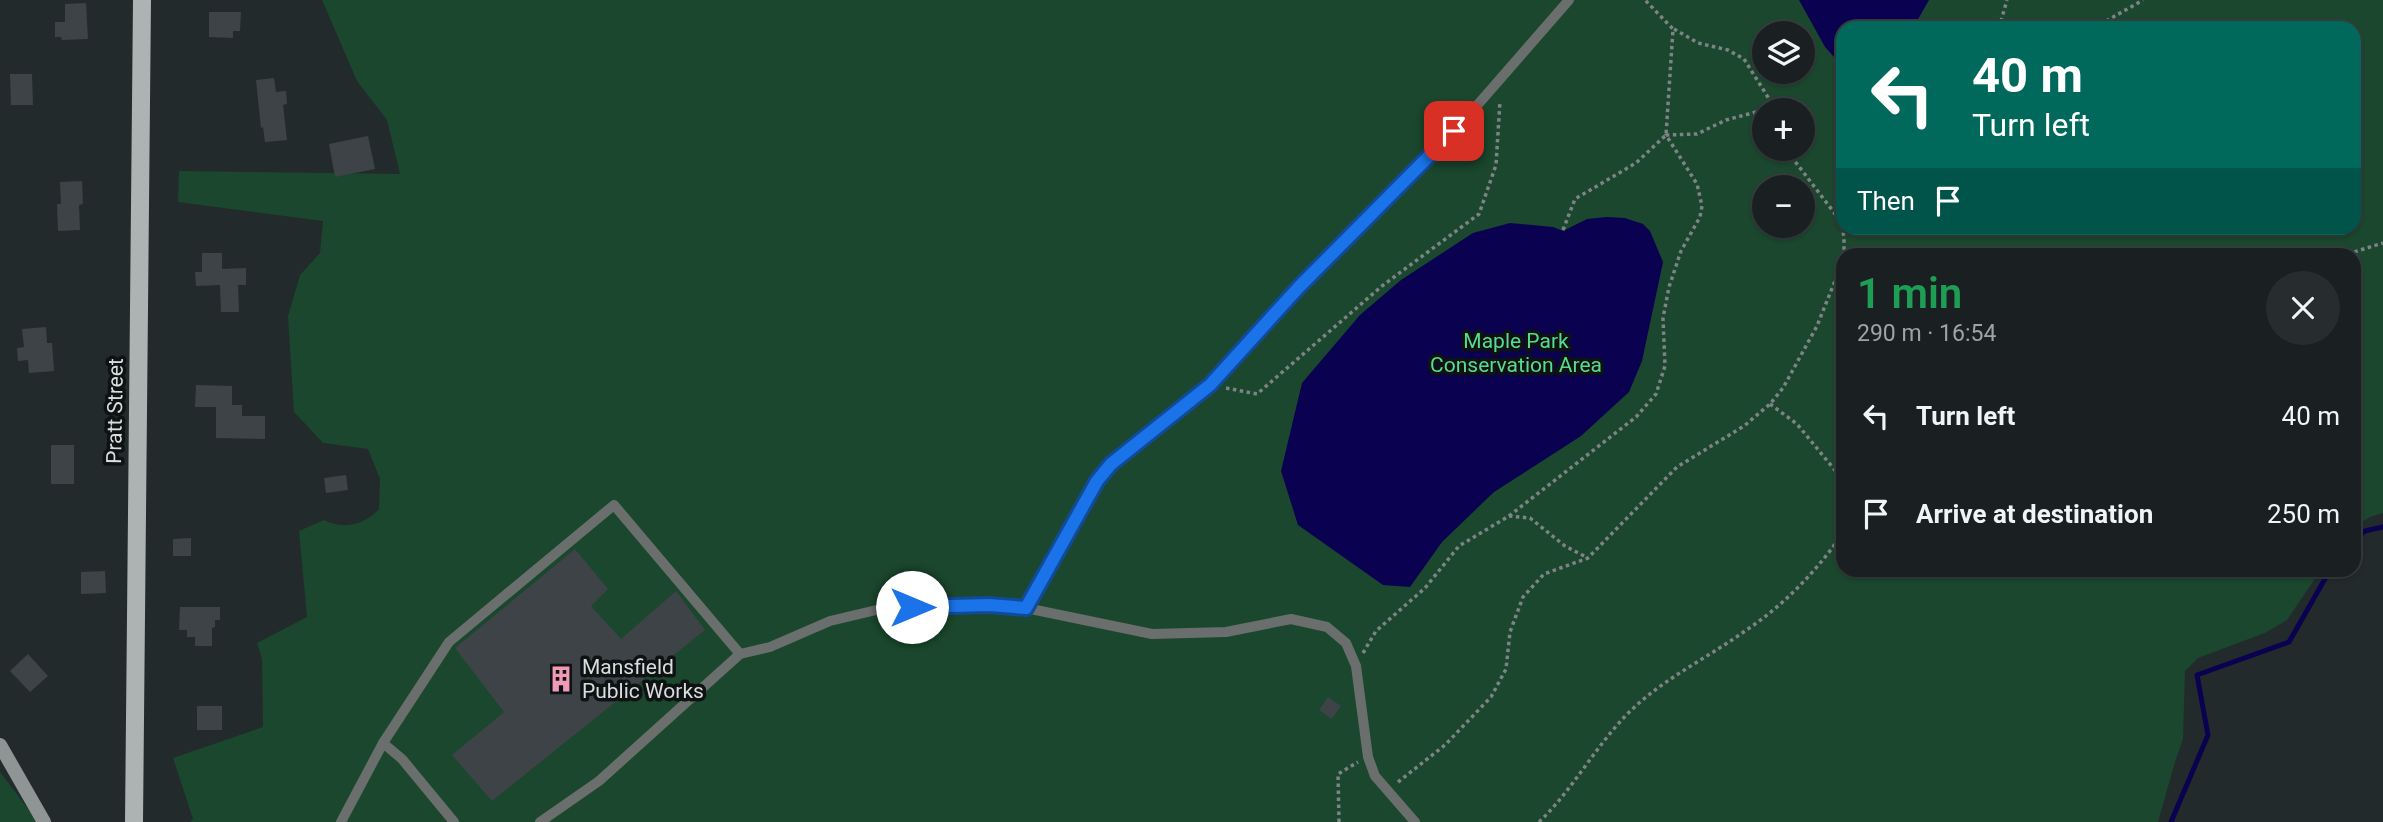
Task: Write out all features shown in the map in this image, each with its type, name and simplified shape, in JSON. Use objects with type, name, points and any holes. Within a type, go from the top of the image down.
[{"type":"main road","name":"Pratt Street","points":[[134,822],[142,0]]},
{"type":"main road","points":[[0,746],[44,822]]},
{"type":"lane","points":[[1026,608],[1097,481],[1111,464],[1210,385],[1299,287],[1439,149],[1570,0]]},
{"type":"lane","points":[[341,822],[383,743],[449,642],[614,505],[740,654]]},
{"type":"lane","points":[[540,822],[599,781],[740,654],[771,647],[830,621],[889,607],[989,605],[1026,608],[1152,634],[1226,632],[1291,619],[1327,627],[1346,643],[1356,666],[1368,757],[1375,776],[1415,822]]},
{"type":"lane","points":[[383,743],[402,760],[454,822]]},
{"type":"path","points":[[1645,0],[1673,29],[1698,43],[1728,50],[1744,59],[1769,98]]},
{"type":"path","points":[[2001,21],[2007,0]]},
{"type":"path","points":[[2106,21],[2143,0]]},
{"type":"path","points":[[1356,666],[1377,631],[1424,588],[1459,546],[1509,516],[1636,417],[1656,394],[1665,366],[1663,318],[1669,287],[1681,251],[1700,217],[1702,206],[1697,184],[1666,135],[1673,29]]},
{"type":"path","points":[[1210,385],[1257,394],[1382,286],[1479,214],[1496,165],[1501,78]]},
{"type":"path","points":[[1563,230],[1575,199],[1636,163],[1666,135],[1697,134],[1726,120],[1752,114]]},
{"type":"path","points":[[1795,161],[1836,212]]},
{"type":"path","points":[[2361,250],[2383,243]]},
{"type":"path","points":[[1388,790],[1445,745],[1491,697],[1506,669],[1510,632],[1523,597],[1544,574],[1588,558],[1677,467],[1744,426],[1770,404],[1783,388],[1817,326],[1836,278]]},
{"type":"path","points":[[1770,404],[1797,424],[1836,471]]},
{"type":"path","points":[[1509,516],[1530,518],[1564,546],[1588,558]]},
{"type":"path","points":[[1539,822],[1608,735],[1639,704],[1673,677],[1746,631],[1794,593],[1822,563],[1836,543]]},
{"type":"path","points":[[1339,822],[1338,774],[1368,757]]},
{"type":"green space","name":"Maple Park Conservation Area","points":[[322,0],[2383,0],[2383,513],[2361,523],[2361,248],[1836,248],[1836,577],[2316,577],[2287,620],[2265,633],[2198,658],[2185,671],[2183,739],[2158,822],[190,822],[193,819],[173,758],[263,727],[262,659],[257,643],[307,617],[299,531],[324,520],[346,525],[367,519],[379,509],[380,479],[368,449],[323,443],[294,412],[288,316],[300,275],[320,253],[323,221],[178,202],[179,171],[400,174],[387,120],[357,81]]},
{"type":"green space","points":[[0,772],[38,822],[0,822]]},
{"type":"shaded area","points":[[1799,0],[1929,0],[1917,21],[1836,21],[1836,59],[1825,47],[1815,29],[1815,21],[1811,21]]},
{"type":"shaded area","points":[[1625,218],[1643,224],[1650,231],[1663,262],[1642,361],[1629,392],[1581,436],[1494,492],[1442,542],[1410,587],[1383,585],[1298,525],[1281,471],[1302,383],[1360,315],[1401,280],[1473,233],[1510,223],[1553,227],[1563,231],[1587,219]]},
{"type":"building","points":[[86,3],[88,39],[62,40],[61,37],[55,37],[55,22],[65,22],[65,4]]},
{"type":"building","points":[[209,12],[241,12],[240,31],[233,31],[233,38],[209,37]]},
{"type":"building","points":[[10,74],[32,74],[33,105],[11,105]]},
{"type":"building","points":[[274,78],[276,92],[286,91],[287,104],[283,105],[287,140],[265,142],[256,80]]},
{"type":"building","points":[[368,136],[375,169],[335,177],[329,144]]},
{"type":"building","points":[[82,181],[80,230],[58,231],[57,204],[61,204],[60,182]]},
{"type":"building","points":[[202,253],[222,253],[222,269],[246,268],[246,285],[238,285],[239,312],[221,312],[220,285],[196,286],[195,272],[202,272]]},
{"type":"building","points":[[46,327],[47,343],[52,343],[54,371],[29,373],[28,360],[18,361],[17,348],[24,347],[22,329]]},
{"type":"building","points":[[196,385],[232,386],[232,405],[242,405],[242,416],[265,416],[265,439],[216,438],[216,407],[195,407]]},
{"type":"building","points":[[51,445],[74,445],[74,484],[51,484]]},
{"type":"building","points":[[346,475],[348,490],[326,493],[324,478]]},
{"type":"building","points":[[191,538],[191,556],[173,556],[173,539]]},
{"type":"building","name":"Mansfield Public Works","points":[[575,549],[608,589],[591,606],[621,639],[676,591],[705,630],[492,801],[452,755],[504,712],[455,648]]},
{"type":"building","points":[[105,571],[106,593],[81,594],[81,572]]},
{"type":"building","points":[[180,607],[220,607],[220,620],[215,620],[215,627],[212,628],[212,646],[195,646],[195,637],[187,637],[187,630],[179,630]]},
{"type":"building","points":[[28,654],[48,676],[30,692],[10,671]]},
{"type":"building","points":[[1328,697],[1341,706],[1332,719],[1319,710]]},
{"type":"building","points":[[197,706],[222,706],[222,730],[197,730]]},
{"type":"waterway","points":[[2361,534],[2383,527]]},
{"type":"waterway","points":[[2171,822],[2208,735],[2197,675],[2289,642],[2326,577]]},
{"type":"place","name":"Mansfield Public Works","points":[[561,679]]},
{"type":"route","points":[[912,607],[989,605],[1026,608],[1097,481],[1111,464],[1210,385],[1299,287],[1454,131]]}]
